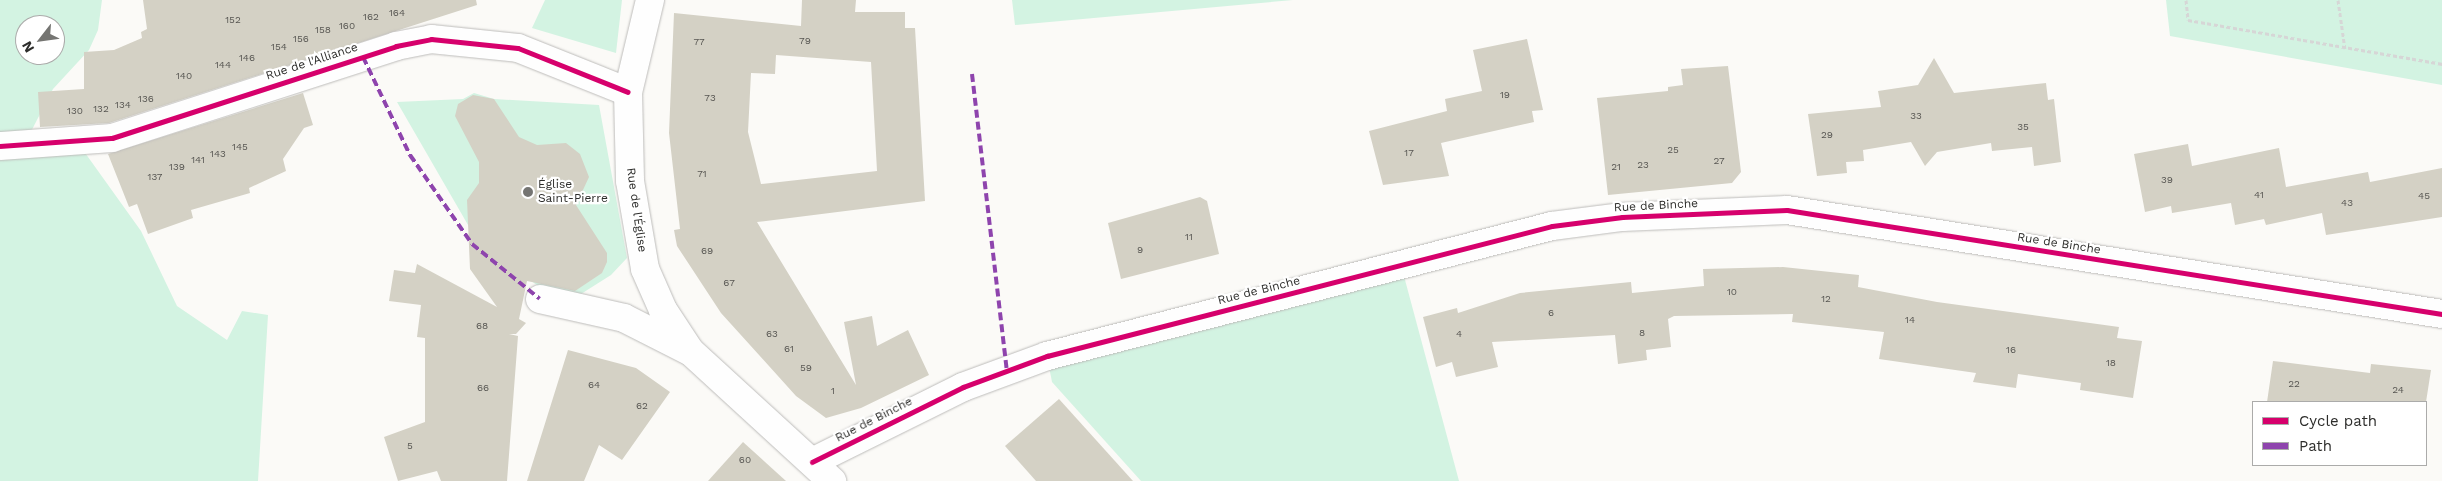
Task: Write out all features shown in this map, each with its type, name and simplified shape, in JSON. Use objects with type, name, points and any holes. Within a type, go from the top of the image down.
[{"type":"street","name":"Rue de l'Église","points":[[650,0],[628,92],[630,181],[645,269],[663,310],[690,351],[832,481]]},
{"type":"street","name":"Rue de l'Alliance","points":[[0,146],[112,138],[396,46],[431,39],[518,48],[628,92]]},
{"type":"street","name":"Rue de Binche","points":[[812,462],[957,390],[1048,356],[1552,226],[1622,216],[1787,210],[2442,314]]},
{"type":"street","name":"Rue de l'Église","points":[[540,299],[624,318],[690,351]]},
{"type":"path","points":[[2186,0],[2188,20],[2344,49],[2442,64]]},
{"type":"path","points":[[2338,0],[2344,49]]},
{"type":"green space","points":[[0,0],[102,0],[98,30],[89,50],[53,89],[24,145],[78,143],[141,231],[177,306],[227,340],[242,311],[268,315],[258,481],[0,481]]},
{"type":"green space","points":[[545,0],[622,0],[616,53],[532,28]]},
{"type":"green space","points":[[1012,0],[1293,0],[1015,25]]},
{"type":"green space","points":[[2166,0],[2442,0],[2442,85],[2170,36]]},
{"type":"green space","points":[[474,93],[494,99],[599,105],[627,258],[611,275],[573,299],[541,288],[479,244],[397,102],[463,99]]},
{"type":"green space","points":[[1401,265],[1459,481],[1141,481],[1052,382],[1047,356]]},
{"type":"building","points":[[143,0],[476,0],[477,5],[109,123],[40,127],[38,92],[84,89],[84,52],[114,50],[142,38],[141,32],[147,29]]},
{"type":"building","points":[[802,0],[856,0],[855,12],[905,12],[905,28],[915,28],[925,201],[757,222],[856,385],[844,322],[872,316],[877,346],[908,330],[929,375],[861,408],[826,418],[796,396],[721,313],[677,246],[674,230],[680,229],[669,133],[674,13],[801,26]],"holes":[[[776,55],[871,62],[877,171],[761,184],[748,132],[751,73],[775,74]]]},
{"type":"building","points":[[1527,39],[1543,110],[1532,111],[1534,122],[1441,143],[1449,176],[1383,185],[1369,131],[1447,111],[1445,99],[1482,91],[1473,50]]},
{"type":"building","points":[[1934,58],[1954,93],[2046,83],[2048,100],[2054,99],[2061,162],[2034,166],[2032,147],[1992,151],[1991,143],[1937,152],[1925,166],[1911,142],[1863,150],[1864,161],[1846,162],[1847,173],[1817,176],[1808,114],[1881,107],[1878,91],[1918,85]]},
{"type":"building","points":[[1728,66],[1741,172],[1732,183],[1608,195],[1597,98],[1668,91],[1668,87],[1683,85],[1681,69]]},
{"type":"building","points":[[303,93],[313,125],[304,128],[283,159],[286,171],[249,188],[250,193],[191,210],[193,218],[148,234],[137,204],[129,207],[108,154]]},
{"type":"building","points":[[473,95],[494,99],[519,137],[537,145],[566,143],[580,154],[589,177],[576,205],[607,253],[607,262],[602,273],[575,291],[527,281],[519,319],[526,323],[516,334],[509,334],[518,336],[507,481],[441,481],[437,471],[398,481],[384,437],[425,422],[425,338],[417,337],[421,305],[389,301],[394,270],[415,273],[417,264],[497,307],[470,269],[467,200],[479,183],[479,162],[455,116],[458,104]]},
{"type":"building","points":[[2188,144],[2192,166],[2279,148],[2286,187],[2368,172],[2370,182],[2442,168],[2442,217],[2326,235],[2322,213],[2266,225],[2264,219],[2235,225],[2231,203],[2172,213],[2171,206],[2145,212],[2134,154]]},
{"type":"building","points":[[1200,197],[1207,201],[1219,254],[1121,279],[1108,223]]},
{"type":"building","points":[[1783,267],[1859,275],[1858,287],[1937,302],[2119,327],[2117,338],[2142,341],[2133,398],[2080,390],[2081,383],[2018,374],[2016,388],[1973,382],[1976,373],[1879,359],[1884,332],[1792,322],[1793,314],[1674,316],[1668,319],[1671,347],[1646,350],[1647,360],[1618,364],[1615,335],[1492,342],[1498,367],[1456,377],[1452,362],[1436,367],[1423,317],[1457,308],[1458,313],[1520,293],[1631,282],[1632,293],[1704,286],[1703,269]]},
{"type":"building","points":[[568,350],[636,368],[670,392],[622,460],[599,445],[584,481],[527,481]]},
{"type":"building","points":[[2273,361],[2370,373],[2371,364],[2431,370],[2426,401],[2267,401]]},
{"type":"building","points":[[1059,399],[1133,481],[1036,481],[1005,446]]},
{"type":"building","points":[[743,442],[786,481],[708,481]]},
{"type":"marked path","points":[[363,57],[410,155],[472,244],[540,299]]},
{"type":"marked path","points":[[972,74],[1007,370]]},
{"type":"cycle path","points":[[0,146],[112,138],[396,46],[431,39],[518,48],[628,92]]},
{"type":"cycle path","points":[[812,462],[963,387],[1047,356],[1552,226],[1622,217],[1787,210],[2442,314]]},
{"type":"place","name":"Église Saint-Pierre","points":[[528,192]]}]
